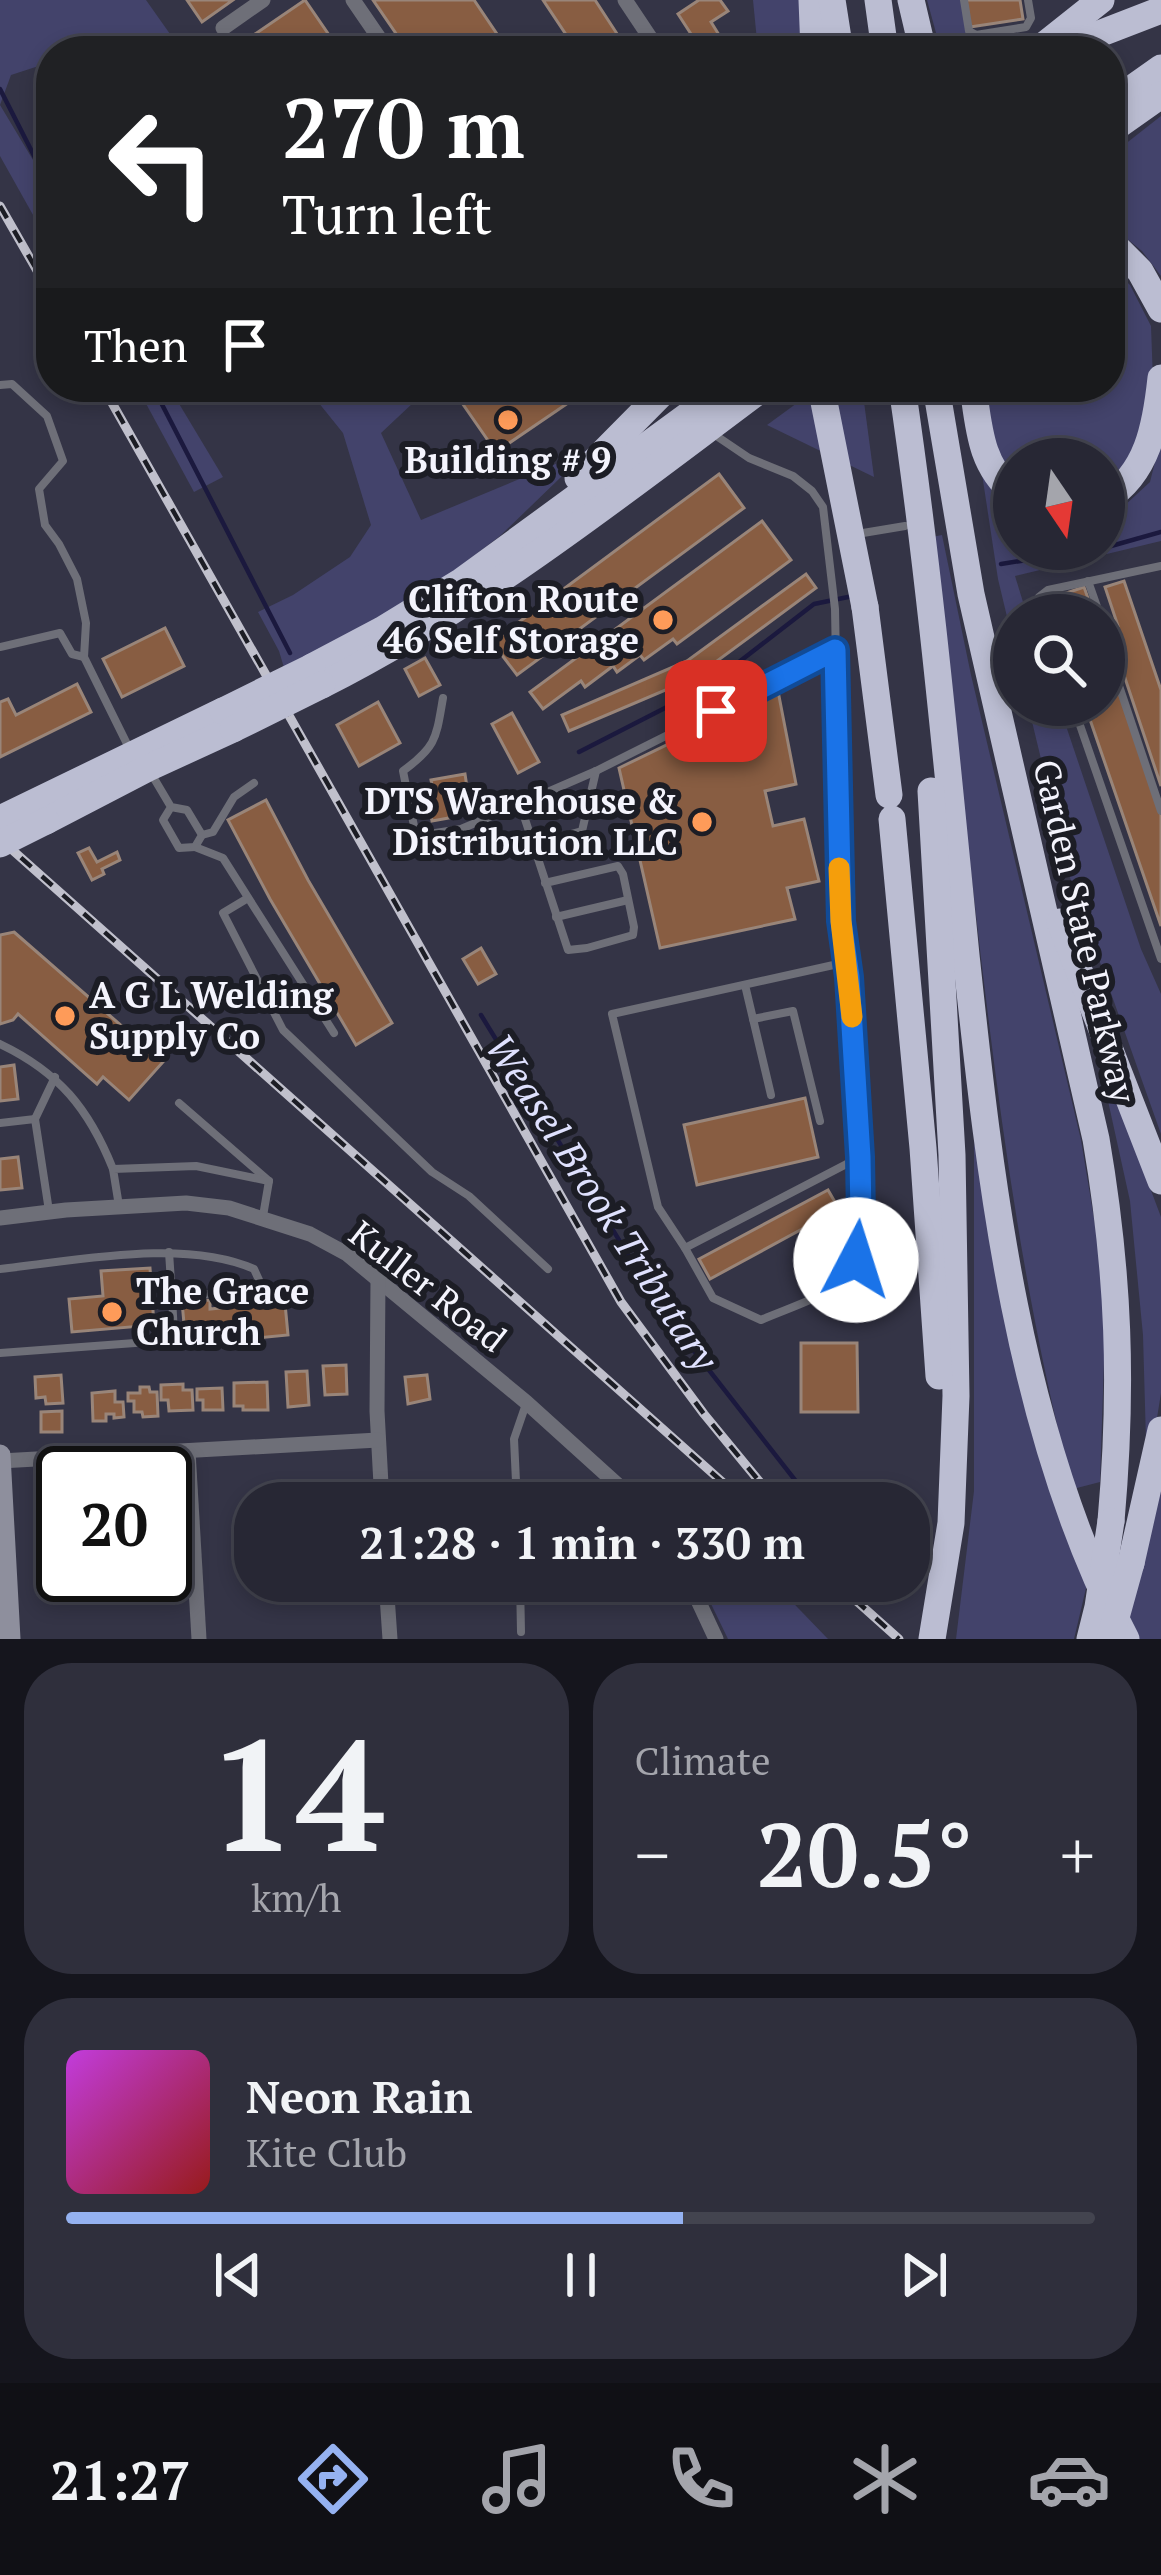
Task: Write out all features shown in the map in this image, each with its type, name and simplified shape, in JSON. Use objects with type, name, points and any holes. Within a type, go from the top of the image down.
[{"type":"highway","points":[[812,0],[813,36]]},
{"type":"highway","points":[[832,0],[838,36]]},
{"type":"highway","points":[[878,0],[883,36]]},
{"type":"highway","points":[[910,0],[919,36]]},
{"type":"highway","points":[[1060,36],[1101,0]]},
{"type":"highway","points":[[1085,36],[1161,10]]},
{"type":"highway","points":[[1125,256],[1141,271],[1160,306],[1161,338]]},
{"type":"highway","points":[[1125,484],[1143,459],[1161,378]]},
{"type":"highway","points":[[462,581],[599,460],[654,402]]},
{"type":"highway","points":[[317,676],[462,581],[707,402]]},
{"type":"highway","points":[[0,844],[38,813],[140,761],[317,676],[401,644],[477,598],[744,402]]},
{"type":"highway","points":[[824,402],[866,607],[890,807],[923,1148],[951,1523]]},
{"type":"highway","points":[[888,402],[931,783],[952,1177],[956,1396],[951,1523],[932,1639]]},
{"type":"highway","points":[[904,402],[929,581],[984,1123],[1014,1292],[1036,1398],[1064,1492],[1088,1560],[1126,1639]]},
{"type":"highway","name":"Garden State Parkway","points":[[939,402],[971,594],[1096,1139],[1113,1254],[1119,1384],[1111,1521],[1090,1639]]},
{"type":"highway","points":[[976,402],[986,458],[993,470]]},
{"type":"highway","points":[[0,819],[38,813]]},
{"type":"highway","points":[[1028,840],[1161,1181]]},
{"type":"highway","points":[[1110,1639],[1161,1430]]},
{"type":"street","points":[[223,28],[263,0]]},
{"type":"street","points":[[353,0],[378,36]]},
{"type":"street","points":[[625,0],[649,36]]},
{"type":"street","name":"Kuller Road","points":[[0,1218],[186,1203],[229,1208],[310,1234],[379,1279],[614,1482]]},
{"type":"street","points":[[379,1279],[381,1482]]},
{"type":"street","points":[[192,1450],[378,1440]]},
{"type":"street","points":[[10,1639],[0,1458],[36,1456]]},
{"type":"street","points":[[192,1519],[199,1639]]},
{"type":"street","points":[[387,1602],[390,1639]]},
{"type":"street","points":[[698,1602],[716,1639]]},
{"type":"lane","points":[[964,0],[969,31],[976,35],[1026,27],[1031,18],[1028,0]]},
{"type":"lane","points":[[0,385],[12,384],[47,416],[63,460],[39,489],[45,525],[76,579],[86,623],[84,657],[171,808],[187,810],[202,835]]},
{"type":"lane","points":[[706,430],[749,458],[794,476],[812,491],[823,507],[835,609],[841,921],[847,962],[861,1218],[856,1260],[842,1284],[761,1320],[713,1298],[658,1207],[612,1014],[847,962]]},
{"type":"lane","points":[[826,540],[905,526]]},
{"type":"lane","points":[[1043,594],[1161,566]]},
{"type":"lane","points":[[1088,581],[1093,594]]},
{"type":"lane","points":[[0,647],[59,633],[72,654],[84,657]]},
{"type":"lane","points":[[443,698],[435,741],[403,772],[416,836],[461,829],[596,771],[835,650]]},
{"type":"lane","points":[[1125,704],[1161,811]]},
{"type":"lane","points":[[1080,726],[1161,959]]},
{"type":"lane","points":[[534,844],[582,831],[596,771]]},
{"type":"lane","points":[[195,847],[202,835],[213,832],[234,797],[254,783]]},
{"type":"lane","points":[[520,804],[534,844],[545,883],[556,917],[568,950],[633,935],[618,866],[545,883]]},
{"type":"lane","points":[[171,808],[163,820],[179,848],[195,847],[223,858],[334,1033]]},
{"type":"lane","points":[[248,898],[223,913],[283,1030],[432,1172],[469,1196],[548,1269]]},
{"type":"lane","points":[[556,917],[628,900]]},
{"type":"lane","points":[[746,986],[771,1095]]},
{"type":"lane","points":[[753,1019],[793,1011],[820,1121]]},
{"type":"lane","points":[[0,1044],[55,1077],[98,1131],[119,1206]]},
{"type":"lane","points":[[49,1212],[34,1119],[55,1077]]},
{"type":"lane","points":[[179,1103],[269,1181]]},
{"type":"lane","points":[[0,1123],[34,1119]]},
{"type":"lane","points":[[685,1248],[860,1157]]},
{"type":"lane","points":[[112,1169],[196,1166],[269,1181]]},
{"type":"lane","points":[[262,1218],[269,1181]]},
{"type":"lane","points":[[0,1268],[169,1252],[239,1263],[254,1269],[259,1280],[245,1291],[172,1297]]},
{"type":"lane","points":[[0,1353],[162,1341],[174,1334],[169,1252]]},
{"type":"lane","points":[[516,1482],[514,1439],[526,1402]]},
{"type":"lane","points":[[520,1602],[521,1632]]},
{"type":"shaded area","points":[[0,0],[146,0],[171,36],[36,36],[36,67],[11,75],[0,105]]},
{"type":"shaded area","points":[[753,0],[801,0],[803,36],[757,36]]},
{"type":"shaded area","points":[[927,0],[961,0],[967,36],[937,36]]},
{"type":"shaded area","points":[[0,105],[36,165],[36,220],[0,156]]},
{"type":"shaded area","points":[[1161,116],[1161,276],[1125,237],[1125,144]]},
{"type":"shaded area","points":[[1125,280],[1151,326],[1153,381],[1143,444],[1125,464],[1125,438],[993,438],[993,449],[985,402],[1125,402]]},
{"type":"shaded area","points":[[145,402],[178,402],[223,477],[194,492]]},
{"type":"shaded area","points":[[318,402],[414,402],[381,433],[421,520],[589,450],[500,536],[413,602],[285,671],[258,612],[350,557],[371,525],[343,433]]},
{"type":"shaded area","points":[[798,402],[864,402],[874,477],[767,425]]},
{"type":"shaded area","points":[[1161,438],[1161,541],[1125,550],[1125,505],[1150,482]]},
{"type":"shaded area","points":[[982,474],[993,484],[993,546]]},
{"type":"shaded area","points":[[942,535],[1081,1140],[1100,1255],[1105,1330],[1100,1482],[1073,1489],[1039,1343],[1002,1121],[932,537]]},
{"type":"shaded area","points":[[997,570],[1040,570],[1015,576],[1021,594],[1002,594]]},
{"type":"shaded area","points":[[1033,726],[1066,726],[1141,949],[1161,994],[1161,1134],[1069,875]]},
{"type":"shaded area","points":[[1099,1060],[1161,1217],[1161,1393],[1157,1418],[1146,1441],[1143,1335],[1130,1201]]},
{"type":"shaded area","points":[[974,1142],[1037,1436],[1087,1584],[1074,1639],[956,1639],[974,1491]]},
{"type":"shaded area","points":[[1161,1469],[1161,1639],[1136,1639],[1127,1623]]},
{"type":"shaded area","points":[[710,1602],[792,1602],[828,1639],[728,1639]]},
{"type":"building","points":[[187,0],[233,0],[202,22]]},
{"type":"building","points":[[305,0],[330,36],[252,36]]},
{"type":"building","points":[[373,0],[474,0],[498,36],[398,36]]},
{"type":"building","points":[[543,0],[595,0],[618,36],[567,36]]},
{"type":"building","points":[[699,0],[720,0],[728,11],[711,22],[720,36],[688,36],[691,34],[678,14]]},
{"type":"building","points":[[966,0],[1020,0],[1023,19],[970,27]]},
{"type":"building","points":[[461,402],[569,402],[496,452]]},
{"type":"building","points":[[719,474],[744,508],[517,675],[492,642]]},
{"type":"building","points":[[762,521],[791,560],[677,644],[673,639],[617,672],[613,666],[585,687],[581,681],[543,709],[530,692]]},
{"type":"building","points":[[806,574],[816,588],[694,678],[569,731],[562,715],[687,661]]},
{"type":"building","points":[[1124,581],[1161,690],[1161,786],[1125,678],[1125,594],[1107,594],[1105,587]]},
{"type":"building","points":[[165,628],[184,666],[122,697],[103,659]]},
{"type":"building","points":[[425,658],[440,685],[419,696],[405,669]]},
{"type":"building","points":[[77,684],[91,712],[0,757],[0,702],[8,699],[16,715]]},
{"type":"building","name":"DTS Warehouse & Distribution LLC","points":[[778,691],[796,784],[765,791],[773,826],[804,819],[819,881],[787,888],[795,919],[660,948],[619,768]]},
{"type":"building","points":[[378,702],[400,743],[359,766],[337,725]]},
{"type":"building","points":[[1125,707],[1161,812],[1161,926],[1092,726],[1125,726]]},
{"type":"building","points":[[512,713],[539,762],[518,773],[492,724]]},
{"type":"building","points":[[465,774],[471,814],[432,821],[431,780]]},
{"type":"building","points":[[266,800],[392,1023],[356,1045],[228,820]]},
{"type":"building","points":[[89,848],[97,862],[117,852],[120,860],[92,880],[78,853]]},
{"type":"building","name":"A G L Welding Supply Co","points":[[14,932],[163,1062],[129,1100],[103,1077],[97,1084],[18,1014],[0,1024],[0,935]]},
{"type":"building","points":[[481,948],[496,974],[478,984],[463,959]]},
{"type":"building","points":[[14,1065],[18,1099],[0,1101],[0,1067]]},
{"type":"building","points":[[805,1098],[818,1157],[697,1185],[684,1125]]},
{"type":"building","points":[[18,1157],[22,1188],[0,1190],[0,1159]]},
{"type":"building","points":[[828,1190],[839,1209],[710,1279],[699,1259]]},
{"type":"building","name":"The Grace Church","points":[[150,1268],[154,1325],[72,1332],[69,1299],[103,1296],[101,1271]]},
{"type":"building","points":[[884,1276],[884,1310],[865,1310],[866,1277]]},
{"type":"building","points":[[284,1293],[288,1335],[186,1345],[182,1302],[210,1300],[210,1309],[251,1305],[250,1297]]},
{"type":"building","points":[[801,1343],[857,1343],[858,1412],[801,1412]]},
{"type":"building","points":[[346,1365],[347,1394],[325,1395],[323,1366]]},
{"type":"building","points":[[307,1371],[309,1405],[288,1407],[286,1372]]},
{"type":"building","points":[[61,1375],[63,1403],[46,1404],[45,1397],[36,1398],[35,1377]]},
{"type":"building","points":[[427,1375],[430,1399],[408,1404],[405,1377]]},
{"type":"building","points":[[267,1382],[268,1410],[234,1406],[234,1383]]},
{"type":"building","points":[[183,1384],[183,1390],[192,1390],[193,1410],[169,1411],[168,1400],[161,1400],[161,1385]]},
{"type":"building","points":[[140,1387],[157,1392],[158,1416],[134,1412],[128,1393],[140,1393]]},
{"type":"building","points":[[222,1388],[223,1410],[203,1410],[197,1389]]},
{"type":"building","points":[[115,1391],[115,1402],[123,1402],[124,1417],[106,1414],[106,1421],[93,1421],[92,1393]]},
{"type":"building","points":[[62,1411],[62,1432],[41,1432],[41,1412]]},
{"type":"waterway","points":[[0,89],[36,160]]},
{"type":"waterway","points":[[161,402],[290,653]]},
{"type":"waterway","points":[[1125,542],[1161,532]]},
{"type":"waterway","points":[[579,752],[708,686],[814,604],[853,596]]},
{"type":"waterway","name":"Weasel Brook Tributary","points":[[481,1015],[662,1310],[797,1482]]},
{"type":"railway","points":[[0,206],[36,269]]},
{"type":"railway","points":[[111,402],[621,1302],[760,1482]]},
{"type":"railway","points":[[0,839],[722,1482]]},
{"type":"railway","points":[[858,1602],[899,1639]]},
{"type":"slow traffic","points":[[839,868],[852,1017]]},
{"type":"place","name":"Building # 9","points":[[508,420]]},
{"type":"place","name":"Clifton Route 46 Self Storage","points":[[663,620]]},
{"type":"place","name":"DTS Warehouse & Distribution LLC","points":[[702,822]]},
{"type":"place","name":"A G L Welding Supply Co","points":[[65,1016]]},
{"type":"place","name":"The Grace Church","points":[[112,1312]]},
{"type":"route","points":[[716,711],[835,650],[841,921],[860,1157],[856,1260]]}]
